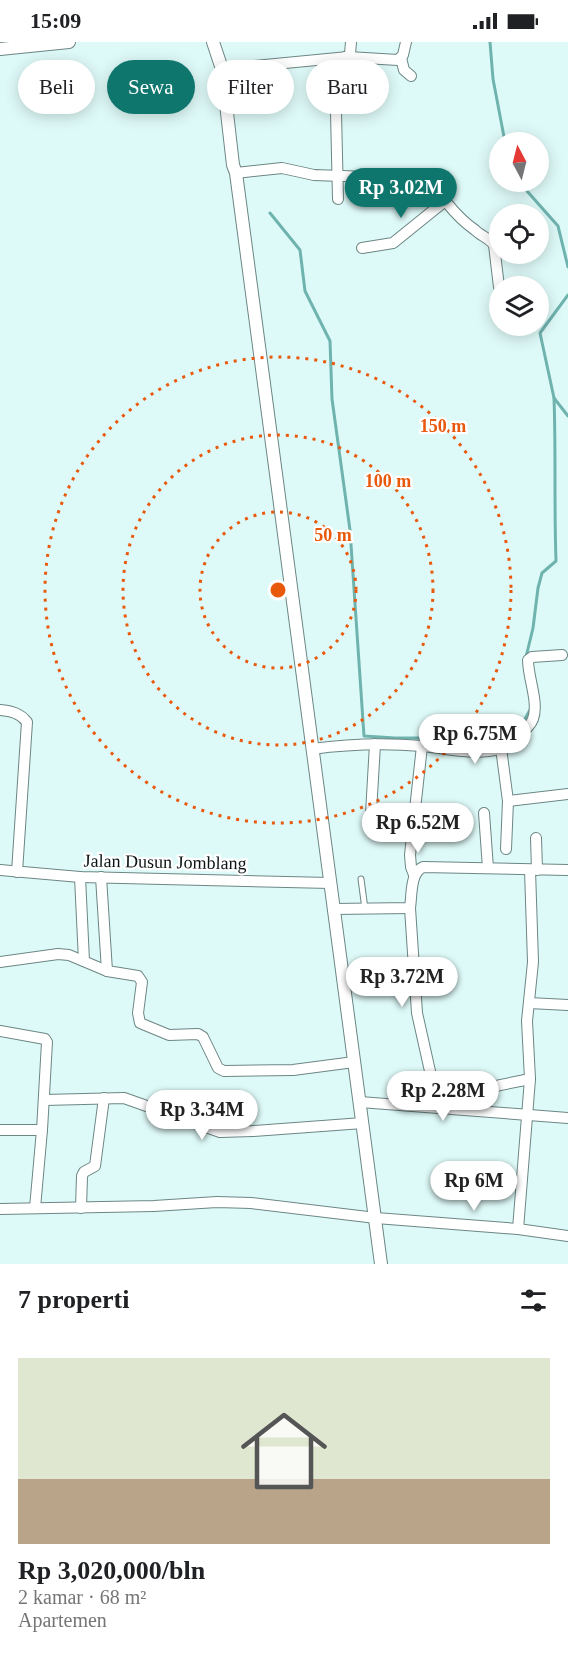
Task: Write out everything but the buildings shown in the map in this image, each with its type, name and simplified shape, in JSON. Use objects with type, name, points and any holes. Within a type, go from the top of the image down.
[{"type":"street","points":[[0,49],[69,42]]},
{"type":"street","points":[[213,42],[219,60]]},
{"type":"street","points":[[338,199],[336,112],[351,42]]},
{"type":"street","points":[[406,42],[401,58],[404,70],[411,76]]},
{"type":"street","points":[[294,62],[346,57],[393,61],[401,58]]},
{"type":"street","points":[[227,114],[381,1264]]},
{"type":"street","points":[[236,173],[282,168],[314,175],[434,181],[445,201],[471,227],[494,244],[498,276]]},
{"type":"street","points":[[362,248],[393,243],[445,201]]},
{"type":"street","points":[[312,749],[375,744],[475,751],[501,748],[534,718],[528,660],[532,657],[562,655]]},
{"type":"street","points":[[0,710],[10,711],[27,723],[17,872]]},
{"type":"street","points":[[371,813],[375,744]]},
{"type":"street","points":[[422,746],[410,855],[414,875],[410,908],[417,1013],[435,1102]]},
{"type":"street","points":[[501,748],[508,801],[507,849]]},
{"type":"street","points":[[508,801],[568,794]]},
{"type":"street","points":[[484,813],[488,868]]},
{"type":"street","points":[[518,1229],[530,1079],[527,1032],[533,962],[533,870],[536,838]]},
{"type":"street","points":[[414,875],[423,867],[568,870]]},
{"type":"street","name":"Jalan Dusun Jomblang","points":[[0,870],[80,877],[330,883]]},
{"type":"street","points":[[80,877],[84,961]]},
{"type":"street","points":[[101,877],[107,971]]},
{"type":"street","points":[[333,909],[410,908]]},
{"type":"street","points":[[0,962],[41,955],[69,955],[107,971],[138,976],[141,978],[138,1013],[140,1023],[168,1035],[198,1034],[203,1037],[218,1068],[224,1071],[293,1070],[354,1062]]},
{"type":"street","points":[[530,1003],[568,1005]]},
{"type":"street","points":[[0,1031],[45,1039],[47,1047],[35,1208]]},
{"type":"street","points":[[435,1102],[530,1079]]},
{"type":"street","points":[[44,1100],[119,1097],[220,1132],[363,1123]]},
{"type":"street","points":[[81,1208],[82,1176],[84,1172],[95,1166],[104,1098]]},
{"type":"street","points":[[360,1102],[435,1102],[527,1115],[568,1118]]},
{"type":"street","points":[[0,1130],[42,1130]]},
{"type":"street","points":[[0,1209],[154,1206],[218,1202],[276,1205],[376,1218],[518,1229],[568,1236]]},
{"type":"lane","points":[[361,879],[365,909]]},
{"type":"waterway","points":[[490,42],[493,79],[503,132]]},
{"type":"waterway","points":[[528,192],[558,226],[568,267]]},
{"type":"waterway","points":[[270,213],[300,250],[305,291],[330,341],[332,399],[350,530],[364,736],[456,738],[474,741],[521,726],[531,708]]},
{"type":"waterway","points":[[568,295],[540,333],[554,398],[568,416]]},
{"type":"waterway","points":[[526,657],[542,573],[556,561],[554,398]]}]
